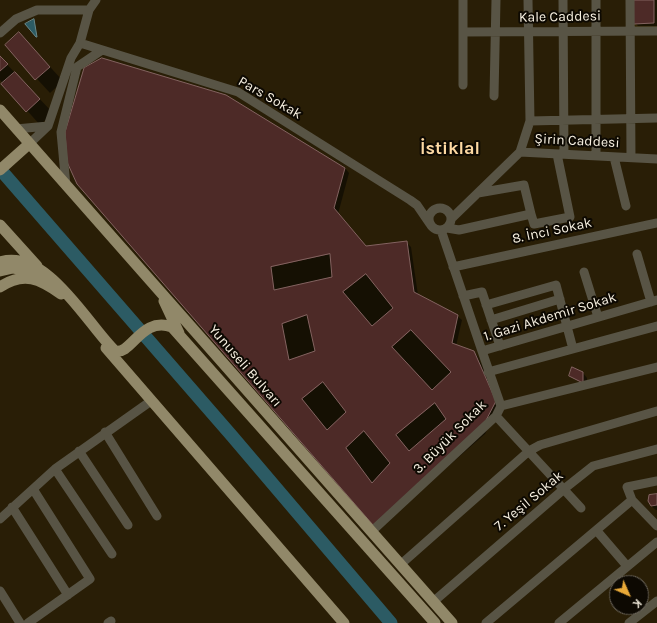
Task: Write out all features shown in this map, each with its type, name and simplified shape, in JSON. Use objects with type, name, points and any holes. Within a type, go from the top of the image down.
[{"type":"main road","name":"Yunuseli Bulvarı","points":[[0,110],[452,623]]},
{"type":"main road","points":[[0,170],[16,154],[29,144]]},
{"type":"main road","points":[[0,225],[61,294],[150,401],[344,623]]},
{"type":"main road","points":[[0,262],[6,260],[20,261],[40,270],[65,289],[115,351],[119,352],[151,325],[164,324],[172,327],[179,333]]},
{"type":"main road","points":[[0,271],[13,268],[26,270],[37,274],[50,282]]},
{"type":"main road","points":[[0,287],[28,277],[43,281],[61,294]]},
{"type":"main road","points":[[156,286],[179,333]]},
{"type":"main road","name":"Yunuseli Bulvarı","points":[[179,333],[435,623]]},
{"type":"street","points":[[29,144],[48,126],[71,58],[80,43],[89,10],[96,0]]},
{"type":"street","points":[[463,0],[463,85]]},
{"type":"street","points":[[494,96],[496,0]]},
{"type":"street","points":[[520,152],[530,121],[528,0]]},
{"type":"street","points":[[478,193],[524,185],[534,224],[570,217],[560,154],[564,121],[563,0]]},
{"type":"street","points":[[596,0],[596,156]]},
{"type":"street","points":[[630,0],[631,157]]},
{"type":"street","points":[[0,33],[16,19],[37,10],[89,10]]},
{"type":"street","name":"Kale Caddesi","points":[[463,32],[657,31]]},
{"type":"street","name":"Pars Sokak","points":[[80,43],[238,92],[410,200]]},
{"type":"street","points":[[66,186],[61,132],[77,67],[102,50]]},
{"type":"street","points":[[530,121],[657,118]]},
{"type":"street","points":[[16,129],[48,126]]},
{"type":"street","name":"Şirin Caddesi","points":[[451,219],[520,152],[657,159]]},
{"type":"street","points":[[614,157],[626,206]]},
{"type":"street","points":[[410,200],[449,213],[451,219],[444,229],[453,267],[482,351]]},
{"type":"street","points":[[410,200],[417,206],[434,228],[459,230],[531,214]]},
{"type":"street","points":[[430,224],[431,214],[440,209]]},
{"type":"street","name":"8. İnci Sokak","points":[[453,267],[657,223]]},
{"type":"street","points":[[637,254],[654,301]]},
{"type":"street","points":[[584,272],[598,317]]},
{"type":"street","points":[[486,305],[556,285],[573,349]]},
{"type":"street","points":[[463,296],[482,292],[500,346]]},
{"type":"street","points":[[491,320],[560,299]]},
{"type":"street","name":"1. Gazi Akdemir Sokak","points":[[500,406],[482,351],[654,301]]},
{"type":"street","points":[[488,372],[657,326]]},
{"type":"street","name":"3. Büyük Sokak","points":[[371,532],[496,416],[500,406],[657,367]]},
{"type":"street","points":[[0,518],[55,469],[150,401]]},
{"type":"street","points":[[400,565],[528,451],[540,445],[657,411]]},
{"type":"street","points":[[496,416],[582,508]]},
{"type":"street","points":[[105,432],[157,516]]},
{"type":"street","name":"7. Yeşil Sokak","points":[[433,602],[564,489],[593,466],[657,449]]},
{"type":"street","points":[[79,451],[128,525]]},
{"type":"street","points":[[55,469],[112,554]]},
{"type":"street","points":[[657,481],[627,487],[632,500],[653,516],[657,526]]},
{"type":"street","points":[[28,623],[90,579],[33,489]]},
{"type":"street","points":[[486,623],[632,500]]},
{"type":"street","points":[[12,507],[68,595]]},
{"type":"street","points":[[597,531],[627,566]]},
{"type":"street","points":[[559,623],[657,542]]},
{"type":"street","points":[[0,591],[20,623]]},
{"type":"street","points":[[629,623],[657,601]]},
{"type":"shaded area","points":[[633,0],[657,0],[657,28],[634,27]]},
{"type":"water","points":[[34,19],[37,37],[25,24]]},
{"type":"building","points":[[634,0],[654,0],[654,23],[634,24]]},
{"type":"building","points":[[19,32],[50,67],[35,80],[5,45]]},
{"type":"building","points":[[0,56],[8,64],[0,71]]},
{"type":"building","points":[[102,58],[226,95],[345,168],[334,208],[366,246],[407,241],[414,292],[458,315],[452,343],[474,351],[496,401],[481,430],[373,525],[77,184],[67,162],[65,132],[84,68]]},
{"type":"building","points":[[15,72],[40,99],[26,112],[1,84]]},
{"type":"building","points":[[330,254],[332,277],[274,290],[271,267]]},
{"type":"building","points":[[366,274],[393,308],[372,326],[343,292]]},
{"type":"building","points":[[307,315],[315,351],[289,360],[282,324]]},
{"type":"building","points":[[411,330],[451,372],[432,390],[392,347]]},
{"type":"building","points":[[572,367],[583,372],[583,383],[569,376]]},
{"type":"building","points":[[323,382],[346,412],[327,430],[302,399]]},
{"type":"building","points":[[435,403],[446,419],[409,451],[396,435]]},
{"type":"building","points":[[364,431],[390,463],[372,483],[346,448]]},
{"type":"building","points":[[657,494],[657,505],[651,506],[648,501],[649,495]]},
{"type":"waterway","points":[[0,169],[232,436],[391,623]]},
{"type":"district","name":"İstiklal","points":[[450,149]]}]
